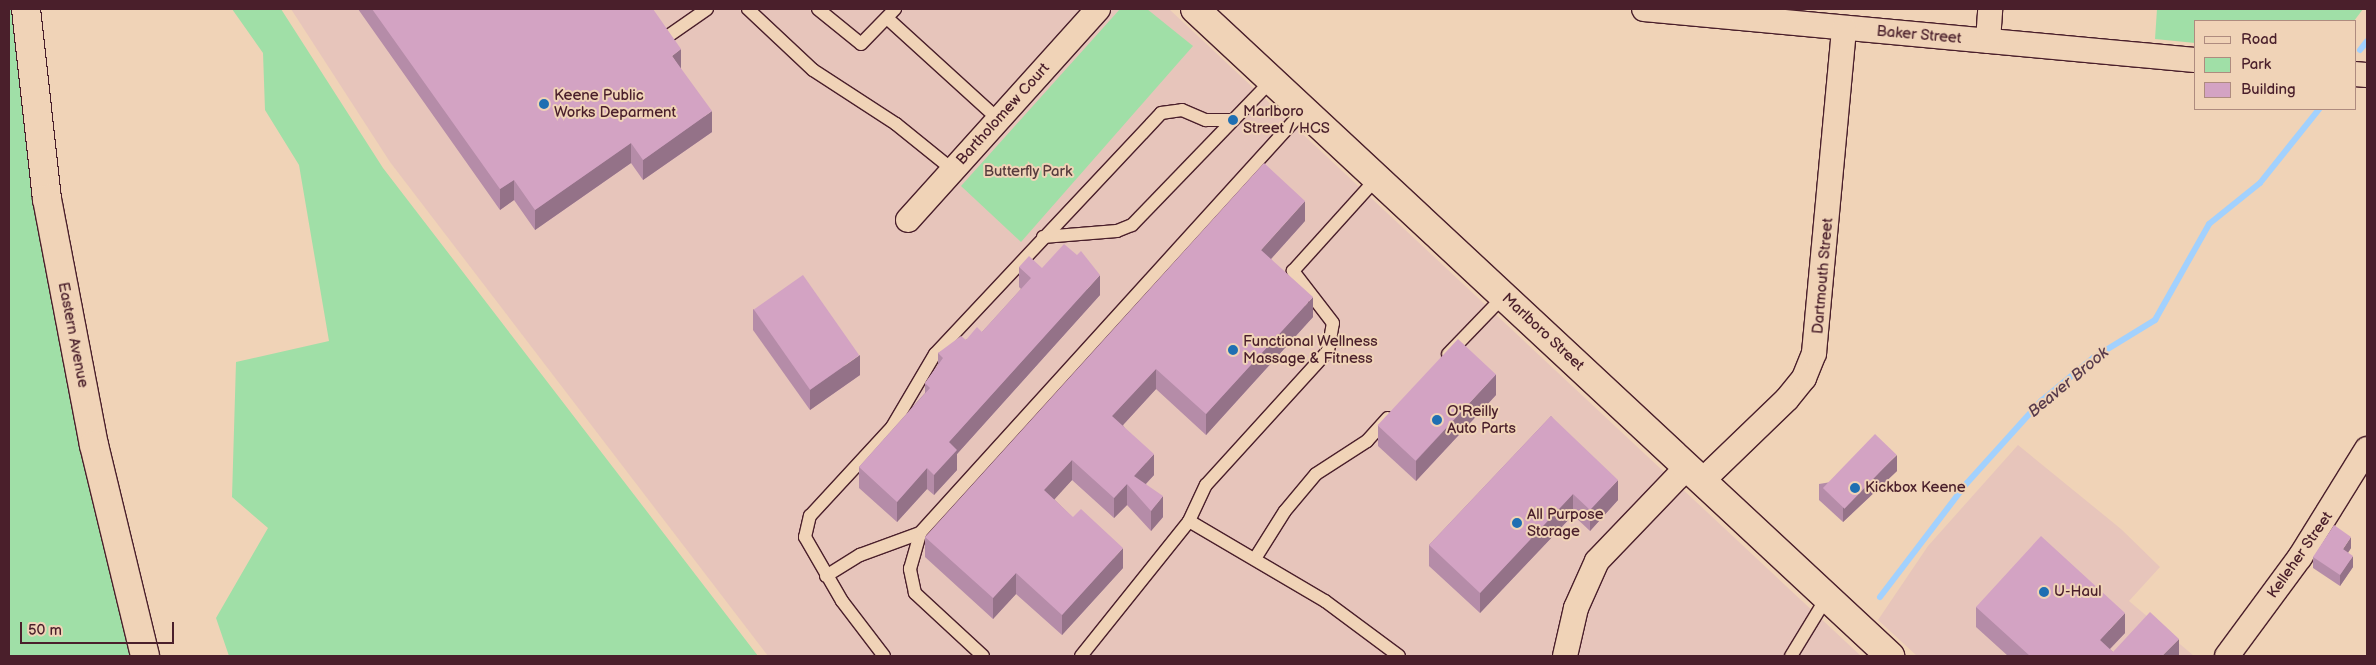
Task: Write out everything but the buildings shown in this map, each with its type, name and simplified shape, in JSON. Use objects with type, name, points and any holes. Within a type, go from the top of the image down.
[{"type":"street","name":"Eastern Avenue","points":[[26,9],[32,95],[48,208],[94,445],[145,656]]},
{"type":"street","name":"Bartholomew Court","points":[[908,220],[1098,9]]},
{"type":"street","name":"Marlboro Street","points":[[1196,9],[1890,656]]},
{"type":"street","name":"Baker Street","points":[[1644,9],[1760,14],[1844,28],[2194,60]]},
{"type":"street","points":[[1988,41],[1990,9]]},
{"type":"street","name":"Dartmouth Street","points":[[1565,656],[1576,608],[1598,562],[1695,474],[1787,399],[1804,378],[1814,353],[1844,28]]},
{"type":"street","name":"Kelleher Street","points":[[2227,656],[2300,557],[2367,449]]},
{"type":"lane","points":[[661,41],[706,9]]},
{"type":"lane","points":[[748,9],[813,70],[896,124],[953,170]]},
{"type":"lane","points":[[818,9],[861,44],[891,14],[999,120]]},
{"type":"lane","points":[[1043,238],[1117,231],[1132,224],[1272,80]]},
{"type":"lane","points":[[884,656],[826,576],[805,537],[810,516],[892,427],[919,374],[935,354],[1161,113],[1182,110],[1206,120],[1232,120]]},
{"type":"lane","points":[[983,656],[915,593],[910,569],[920,533],[1304,110]]},
{"type":"lane","points":[[1081,656],[1189,521],[1206,486],[1328,351],[1333,323],[1292,271],[1377,178]]},
{"type":"lane","points":[[1439,364],[1504,296]]},
{"type":"lane","points":[[1256,557],[1285,510],[1316,474],[1367,441],[1400,406]]},
{"type":"lane","points":[[1189,521],[1256,557],[1399,656]]},
{"type":"lane","points":[[826,576],[860,555],[920,533]]},
{"type":"lane","points":[[1791,656],[1827,597]]},
{"type":"shaded area","points":[[291,9],[1169,9],[1861,656],[768,656],[390,162]]},
{"type":"shaded area","points":[[2018,445],[2121,529],[2160,567],[2129,601],[2194,656],[1917,656],[1878,620],[1928,546]]},
{"type":"green space","points":[[9,9],[15,9],[32,180],[78,431],[132,656],[9,656]]},
{"type":"green space","points":[[232,9],[281,9],[383,168],[758,656],[229,656],[216,618],[268,528],[232,497],[236,362],[329,341],[299,165],[265,110],[263,53]]},
{"type":"green space","name":"Butterfly Park","points":[[1120,9],[1147,9],[1193,46],[1021,242],[961,186]]},
{"type":"green space","points":[[2157,9],[2363,9],[2355,20],[2194,20],[2194,43],[2155,39]]},
{"type":"waterway","name":"Beaver Brook","points":[[2360,50],[2367,41]]},
{"type":"waterway","name":"Beaver Brook","points":[[1880,597],[1967,483],[2041,401],[2093,358],[2155,320],[2209,224],[2260,183],[2318,110]]},
{"type":"place","name":"Keene Public Works Deparment","points":[[544,104]]},
{"type":"place","name":"Marlboro Street / HCS","points":[[1233,120]]},
{"type":"place","name":"Functional Wellness Massage & Fitness","points":[[1233,350]]},
{"type":"place","name":"O'Reilly Auto Parts","points":[[1437,420]]},
{"type":"place","name":"Kickbox Keene","points":[[1855,488]]},
{"type":"place","name":"All Purpose Storage","points":[[1517,523]]},
{"type":"place","name":"U-Haul","points":[[2044,592]]}]
